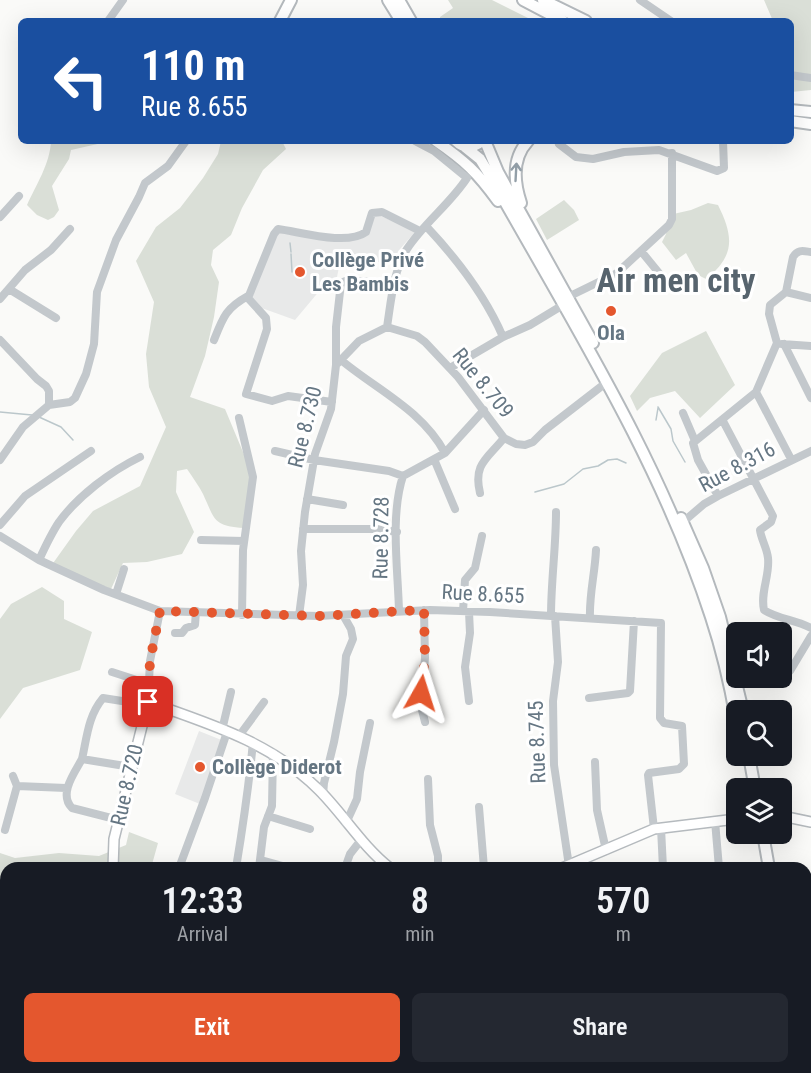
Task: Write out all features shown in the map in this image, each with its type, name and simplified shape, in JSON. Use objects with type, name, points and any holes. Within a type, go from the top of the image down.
[{"type":"highway","points":[[282,18],[291,0]]},
{"type":"highway","points":[[388,0],[398,18]]},
{"type":"highway","points":[[399,0],[409,18]]},
{"type":"highway","points":[[407,0],[410,18]]},
{"type":"highway","points":[[523,0],[557,18]]},
{"type":"highway","points":[[543,0],[579,18]]},
{"type":"highway","points":[[794,110],[811,112]]},
{"type":"highway","points":[[794,122],[811,124]]},
{"type":"highway","points":[[440,144],[464,160],[479,175],[536,248]]},
{"type":"highway","points":[[460,144],[480,159],[536,248],[639,429],[683,522],[720,617],[740,700]]},
{"type":"highway","points":[[460,144],[479,144]]},
{"type":"highway","points":[[485,144],[536,248]]},
{"type":"highway","points":[[526,144],[518,156],[515,181],[536,248]]},
{"type":"highway","points":[[566,301],[647,460],[694,568],[712,618],[731,700]]},
{"type":"highway","points":[[765,844],[769,862]]},
{"type":"main road","points":[[147,704],[239,736],[273,753],[302,775],[323,795],[372,853],[383,862]]},
{"type":"main road","name":"Rue 8.720","points":[[113,862],[113,848],[119,820],[147,704]]},
{"type":"main road","points":[[792,818],[811,822]]},
{"type":"main road","points":[[576,862],[657,829],[726,820]]},
{"type":"street","points":[[110,18],[123,0]]},
{"type":"street","points":[[640,0],[667,18]]},
{"type":"street","points":[[794,76],[811,78]]},
{"type":"street","points":[[0,460],[23,428],[43,408],[70,402],[79,391],[94,344],[97,292],[116,240],[140,197],[145,183],[168,166],[184,144]]},
{"type":"street","points":[[421,144],[434,151],[467,178],[404,255],[394,284],[387,327],[359,341],[338,363],[415,414],[439,442],[445,453]]},
{"type":"street","points":[[560,144],[570,154],[582,158],[593,159],[639,150],[659,150],[712,170],[721,170],[725,162],[723,144]]},
{"type":"street","points":[[450,368],[503,337],[530,326],[566,301],[609,279],[671,222],[672,153]]},
{"type":"street","points":[[0,217],[19,196]]},
{"type":"street","points":[[333,402],[288,396],[272,401],[248,396],[245,391],[256,367],[267,329],[266,318],[249,302],[248,296],[278,229],[334,238],[362,235],[366,232],[372,213],[382,212],[423,229],[476,287],[493,314],[503,337]]},
{"type":"street","points":[[0,299],[25,270],[51,250],[70,229]]},
{"type":"street","points":[[641,251],[672,289],[675,289]]},
{"type":"street","points":[[811,252],[796,252],[793,256],[786,292],[773,301],[769,309],[780,344],[811,398]]},
{"type":"street","name":"Rue 8.730","points":[[299,616],[303,579],[303,529],[307,499],[314,460],[333,402],[338,363],[336,327],[341,283],[348,280],[394,284]]},
{"type":"street","points":[[9,289],[56,318]]},
{"type":"street","points":[[786,292],[811,298]]},
{"type":"street","points":[[214,340],[230,307],[248,296]]},
{"type":"street","name":"Rue 8.709","points":[[387,327],[417,336],[450,368],[504,438],[516,444],[525,445],[532,442],[607,382]]},
{"type":"street","points":[[0,340],[46,386],[49,391],[49,405]]},
{"type":"street","points":[[780,344],[811,346]]},
{"type":"street","points":[[718,496],[698,460],[693,446],[695,441],[723,421],[756,392],[780,344]]},
{"type":"street","points":[[756,392],[791,459]]},
{"type":"street","name":"Rue 8.728","points":[[399,612],[396,507],[403,476],[445,453],[484,410]]},
{"type":"street","points":[[683,413],[695,441]]},
{"type":"street","points":[[239,418],[253,477],[244,541],[242,615]]},
{"type":"street","points":[[723,421],[772,516],[771,522],[760,530],[768,555],[768,575],[762,600],[764,610],[771,615],[802,623],[811,628]]},
{"type":"street","points":[[480,493],[477,472],[504,438]]},
{"type":"street","points":[[0,525],[26,496],[91,451]]},
{"type":"street","points":[[275,451],[314,460],[389,471],[403,476]]},
{"type":"street","name":"Rue 8.316","points":[[683,522],[704,504],[718,496],[811,451]]},
{"type":"street","points":[[39,560],[53,532],[68,512],[116,469],[140,457]]},
{"type":"street","points":[[434,459],[455,509]]},
{"type":"street","points":[[307,499],[343,505]]},
{"type":"street","name":"Rue 8.745","points":[[556,512],[556,543],[551,591],[558,662],[553,700],[554,765],[564,862]]},
{"type":"street","points":[[303,529],[397,532]]},
{"type":"street","name":"Rue 8.655","points":[[0,536],[39,560],[160,611],[299,616],[424,610],[661,623],[660,718],[664,723],[682,726],[684,764],[679,769],[648,775],[657,829]]},
{"type":"street","points":[[470,701],[465,667],[470,633],[466,612],[465,580],[475,568],[482,536]]},
{"type":"street","points":[[201,540],[244,541]]},
{"type":"street","points":[[590,618],[589,602],[594,579],[596,550]]},
{"type":"street","points":[[116,594],[124,568]]},
{"type":"street","points":[[424,610],[425,658],[421,706],[425,722]]},
{"type":"street","points":[[119,820],[72,808],[67,802],[66,788],[82,759],[90,721],[103,698],[147,704],[152,651],[160,611]]},
{"type":"street","points":[[175,633],[182,633],[186,628],[195,625],[196,611]]},
{"type":"street","points":[[323,795],[343,694],[346,656],[353,639],[351,629],[343,615]]},
{"type":"street","points":[[589,698],[630,691],[634,621]]},
{"type":"street","points":[[792,668],[811,636]]},
{"type":"street","points":[[112,672],[148,684]]},
{"type":"street","points":[[180,862],[224,731],[231,692]]},
{"type":"street","points":[[239,736],[264,702]]},
{"type":"street","points":[[346,823],[357,799],[370,723]]},
{"type":"street","points":[[237,862],[248,798],[254,742]]},
{"type":"street","points":[[260,862],[264,827],[272,806],[273,753]]},
{"type":"street","points":[[82,759],[131,767]]},
{"type":"street","points":[[595,762],[597,810],[606,849]]},
{"type":"street","points":[[5,830],[17,786],[13,776]]},
{"type":"street","points":[[428,779],[430,825],[438,862]]},
{"type":"street","points":[[17,786],[66,788]]},
{"type":"street","points":[[479,807],[484,862]]},
{"type":"street","points":[[268,816],[310,829]]},
{"type":"street","points":[[715,821],[718,862]]},
{"type":"street","points":[[657,829],[662,862]]},
{"type":"street","points":[[348,862],[361,840]]},
{"type":"shaded area","points":[[448,0],[492,0],[528,18],[440,18],[453,8]]},
{"type":"shaded area","points":[[764,0],[811,0],[811,90],[794,92],[794,18],[772,18]]},
{"type":"shaded area","points":[[51,144],[98,144],[71,150],[69,159],[52,186],[59,210],[54,217],[48,220],[37,215],[27,205]]},
{"type":"shaded area","points":[[220,144],[284,144],[286,149],[263,170],[242,208],[231,235],[213,250],[211,265],[219,282],[214,317],[205,356],[190,397],[225,409],[248,464],[251,500],[244,528],[226,526],[213,516],[187,469],[177,471],[176,492],[194,532],[182,554],[147,562],[123,563],[111,589],[51,566],[93,511],[140,486],[166,427],[149,387],[146,354],[154,302],[136,261],[156,227],[180,208],[218,154]]},
{"type":"shaded area","points":[[564,200],[574,210],[579,220],[547,240],[536,219]]},
{"type":"shaded area","points":[[708,203],[718,205],[727,227],[729,245],[722,262],[706,279],[698,275],[686,253],[676,260],[662,242],[666,234],[669,215]]},
{"type":"shaded area","name":"Collège Privé Les Bambis","points":[[378,215],[415,232],[400,249],[396,262],[340,262],[336,282],[326,283],[295,320],[253,305],[251,301],[274,236],[279,232],[334,240],[368,235],[373,217]]},
{"type":"shaded area","points":[[706,331],[735,385],[700,418],[675,391],[650,398],[637,411],[630,396],[662,353]]},
{"type":"shaded area","points":[[42,587],[64,601],[64,619],[92,632],[80,670],[23,688],[0,719],[0,619],[11,604]]},
{"type":"shaded area","name":"Collège Diderot","points":[[199,731],[224,741],[200,804],[175,794]]},
{"type":"shaded area","points":[[129,832],[158,843],[153,862],[0,862],[0,853],[15,858],[59,853],[99,856],[126,845]]},
{"type":"waterway","points":[[290,243],[291,252]]},
{"type":"waterway","points":[[291,254],[292,272]]},
{"type":"waterway","points":[[658,407],[671,429],[673,441],[685,462]]},
{"type":"waterway","points":[[656,420],[658,408]]},
{"type":"waterway","points":[[0,412],[32,415]]},
{"type":"waterway","points":[[39,417],[61,427],[73,440]]},
{"type":"waterway","points":[[535,492],[564,484],[583,469],[598,466],[608,460],[617,459],[626,463]]},
{"type":"place","name":"Collège Privé Les Bambis","points":[[300,272]]},
{"type":"place","name":"Ola","points":[[611,311]]},
{"type":"place","name":"Collège Diderot","points":[[200,767]]},
{"type":"district","name":"Air men city","points":[[676,280]]},
{"type":"route","points":[[148,702],[150,661],[160,611],[318,616],[424,610],[425,658],[421,693]]}]
